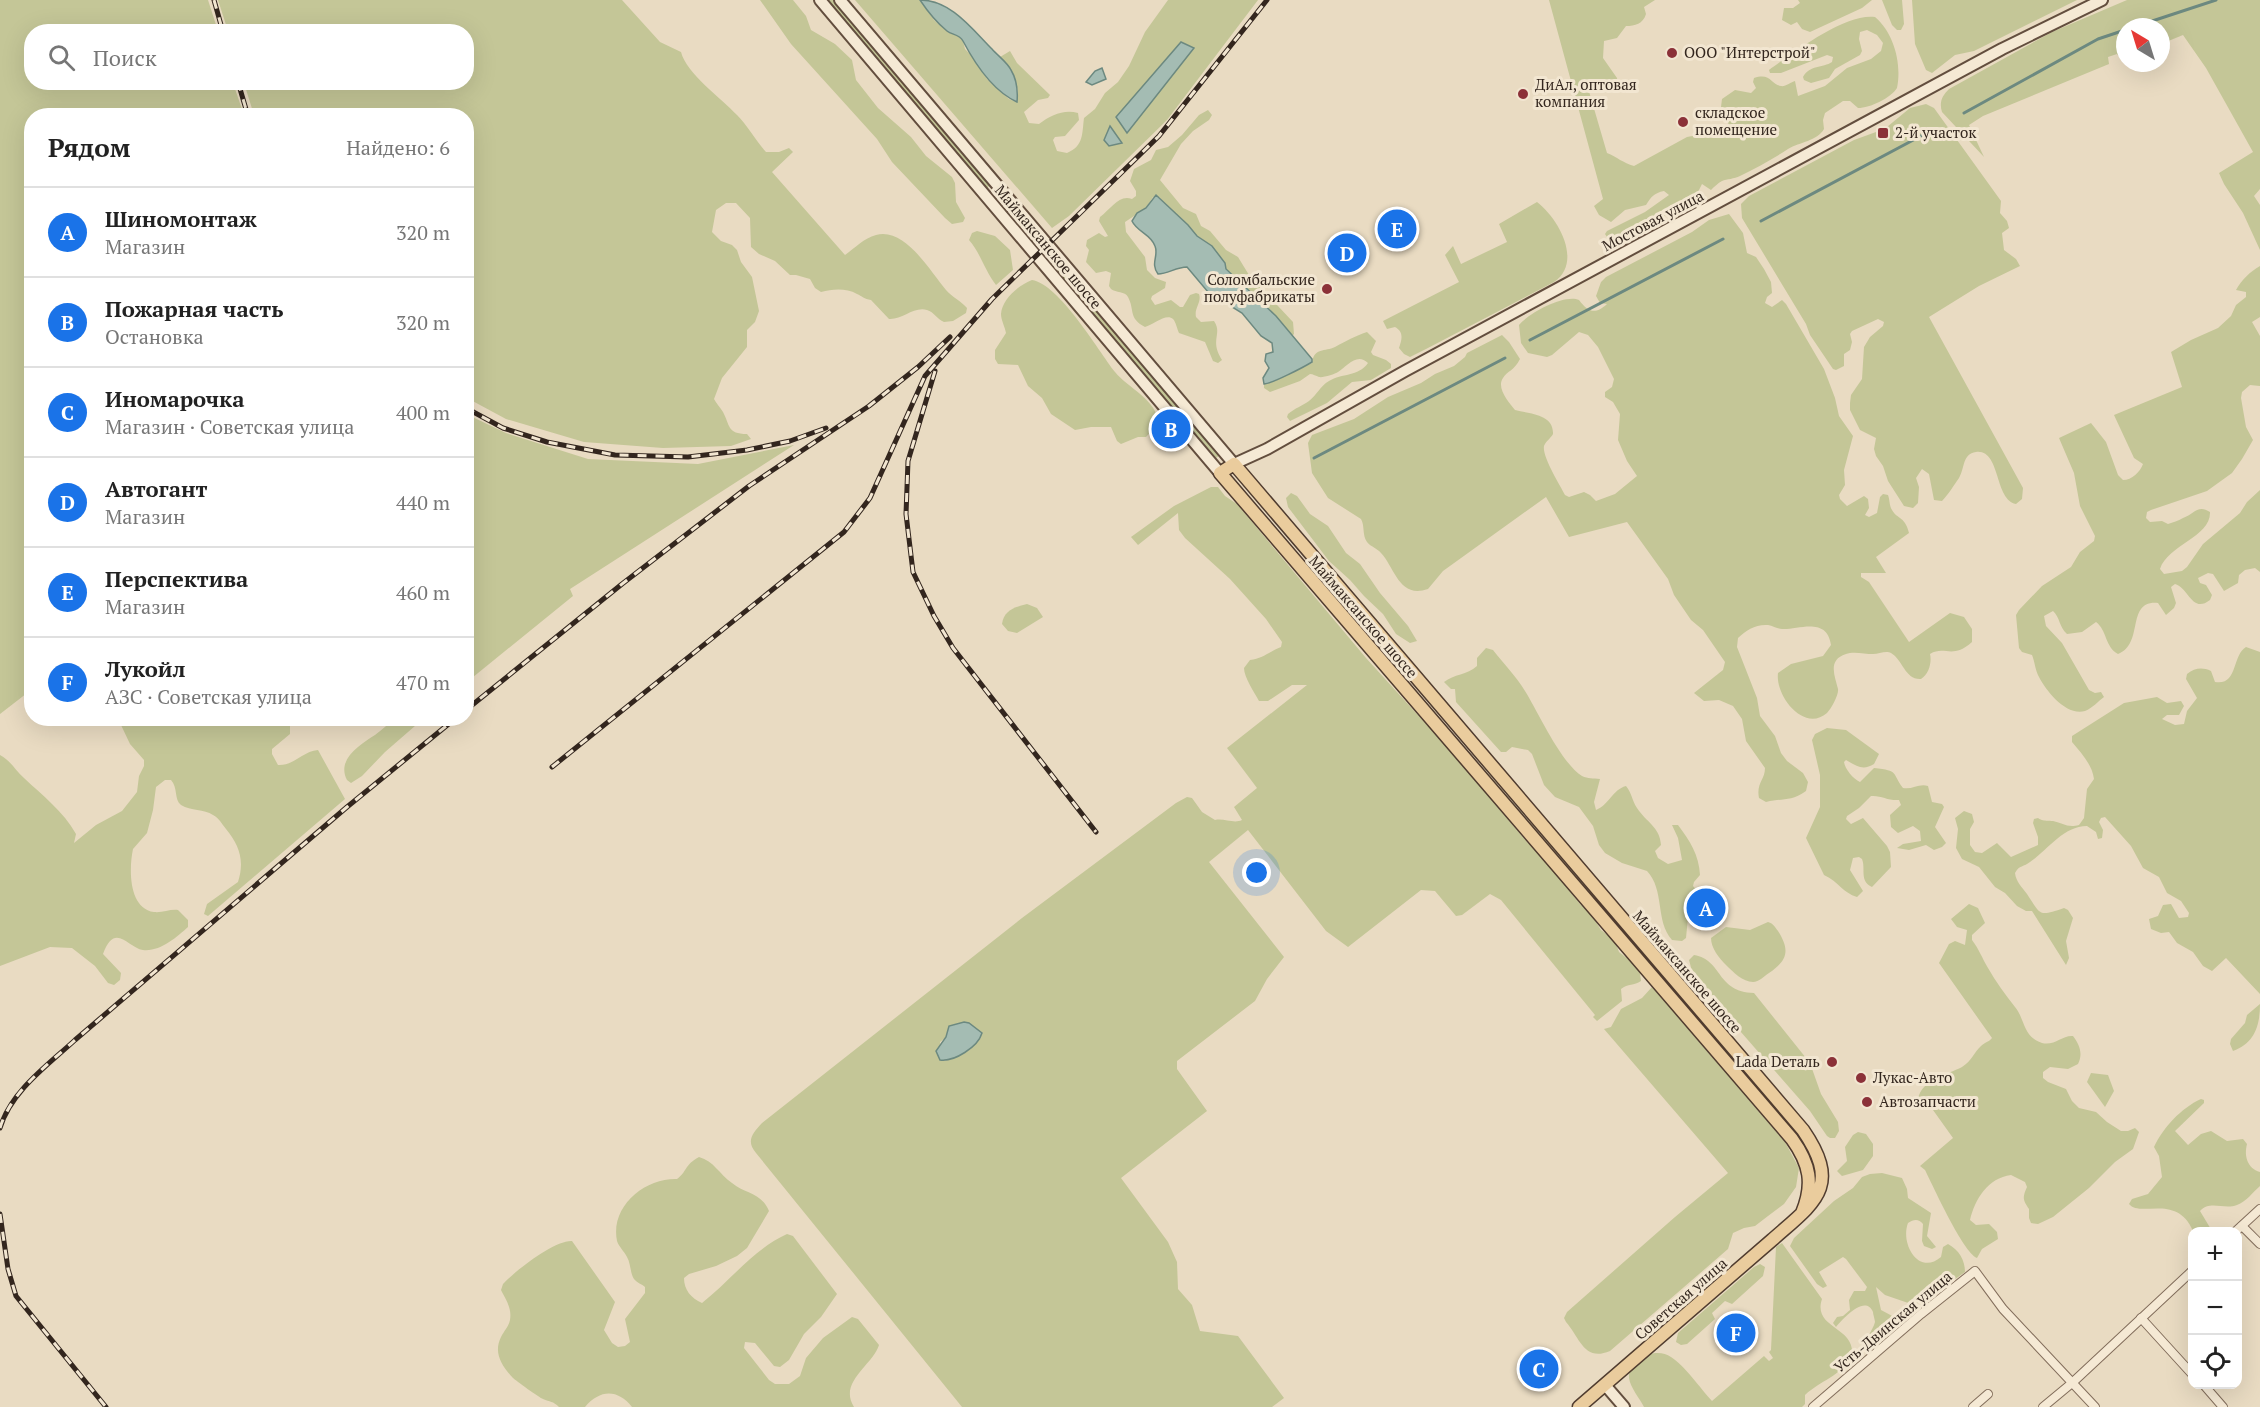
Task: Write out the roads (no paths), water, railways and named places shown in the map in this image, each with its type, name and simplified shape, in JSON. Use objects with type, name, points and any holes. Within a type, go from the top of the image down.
[{"type":"main road","name":"Маймаксанское шоссе","points":[[820,0],[1220,473],[1792,1139],[1804,1157],[1809,1180],[1810,1192],[1803,1213]]},
{"type":"main road","name":"Маймаксанское шоссе","points":[[840,0],[1803,1130],[1816,1152],[1823,1183],[1820,1193],[1803,1213]]},
{"type":"main road","name":"Мостовая улица","points":[[1220,473],[2002,49],[2102,0]]},
{"type":"main road","name":"Советская улица","points":[[1579,1407],[1803,1213]]},
{"type":"main road","points":[[1605,1384],[1624,1407]]},
{"type":"street","points":[[2240,1227],[2260,1209]]},
{"type":"street","points":[[2242,1232],[2260,1244]]},
{"type":"street","name":"Усть-Двинская улица","points":[[1813,1407],[1921,1314],[1976,1271],[2003,1309],[2072,1383]]},
{"type":"street","points":[[2043,1406],[2072,1383],[2188,1276]]},
{"type":"street","points":[[2141,1318],[2188,1369]]},
{"type":"street","points":[[2072,1383],[2095,1407]]},
{"type":"street","points":[[2207,1389],[2223,1407]]},
{"type":"street","points":[[1973,1407],[1988,1394]]},
{"type":"waterway","points":[[2161,18],[2216,0]]},
{"type":"waterway","points":[[1964,113],[2098,39],[2116,33]]},
{"type":"waterway","points":[[1761,221],[1934,129]]},
{"type":"waterway","points":[[1530,340],[1723,239]]},
{"type":"waterway","points":[[1314,458],[1505,358]]},
{"type":"railway","points":[[214,0],[221,24]]},
{"type":"railway","points":[[552,767],[844,532],[870,498],[925,376],[992,299],[1159,136],[1267,0]]},
{"type":"railway","points":[[240,90],[246,108]]},
{"type":"railway","points":[[474,704],[622,584],[749,486],[869,406],[918,367],[950,337]]},
{"type":"railway","points":[[935,371],[908,461],[906,514],[913,572],[934,616],[953,648],[1096,832]]},
{"type":"railway","points":[[474,412],[503,428],[547,442],[615,455],[688,457],[747,450],[790,441],[826,428]]},
{"type":"railway","points":[[0,1128],[5,1115],[21,1090],[42,1069],[347,807],[446,726]]},
{"type":"railway","points":[[0,1214],[8,1269],[16,1296],[106,1407]]},
{"type":"place","name":"ООО \"Интерстрой\"","points":[[1672,53]]},
{"type":"place","name":"ДиАл, оптовая компания","points":[[1523,94]]},
{"type":"place","name":"складское помещение","points":[[1683,122]]},
{"type":"place","name":"2-й участок","points":[[1883,133]]},
{"type":"place","name":"Перспектива","points":[[1397,229]]},
{"type":"place","name":"Автогант","points":[[1347,253]]},
{"type":"place","name":"Соломбальские полуфабрикаты","points":[[1327,289]]},
{"type":"place","name":"Пожарная часть","points":[[1171,429]]},
{"type":"place","name":"Шиномонтаж","points":[[1706,908]]},
{"type":"place","name":"Lada Dеталь","points":[[1832,1062]]},
{"type":"place","name":"Лукас-Авто","points":[[1861,1078]]},
{"type":"place","name":"Автозапчасти","points":[[1867,1102]]},
{"type":"place","name":"Лукойл","points":[[1736,1333]]},
{"type":"place","name":"Иномарочка","points":[[1539,1369]]}]
